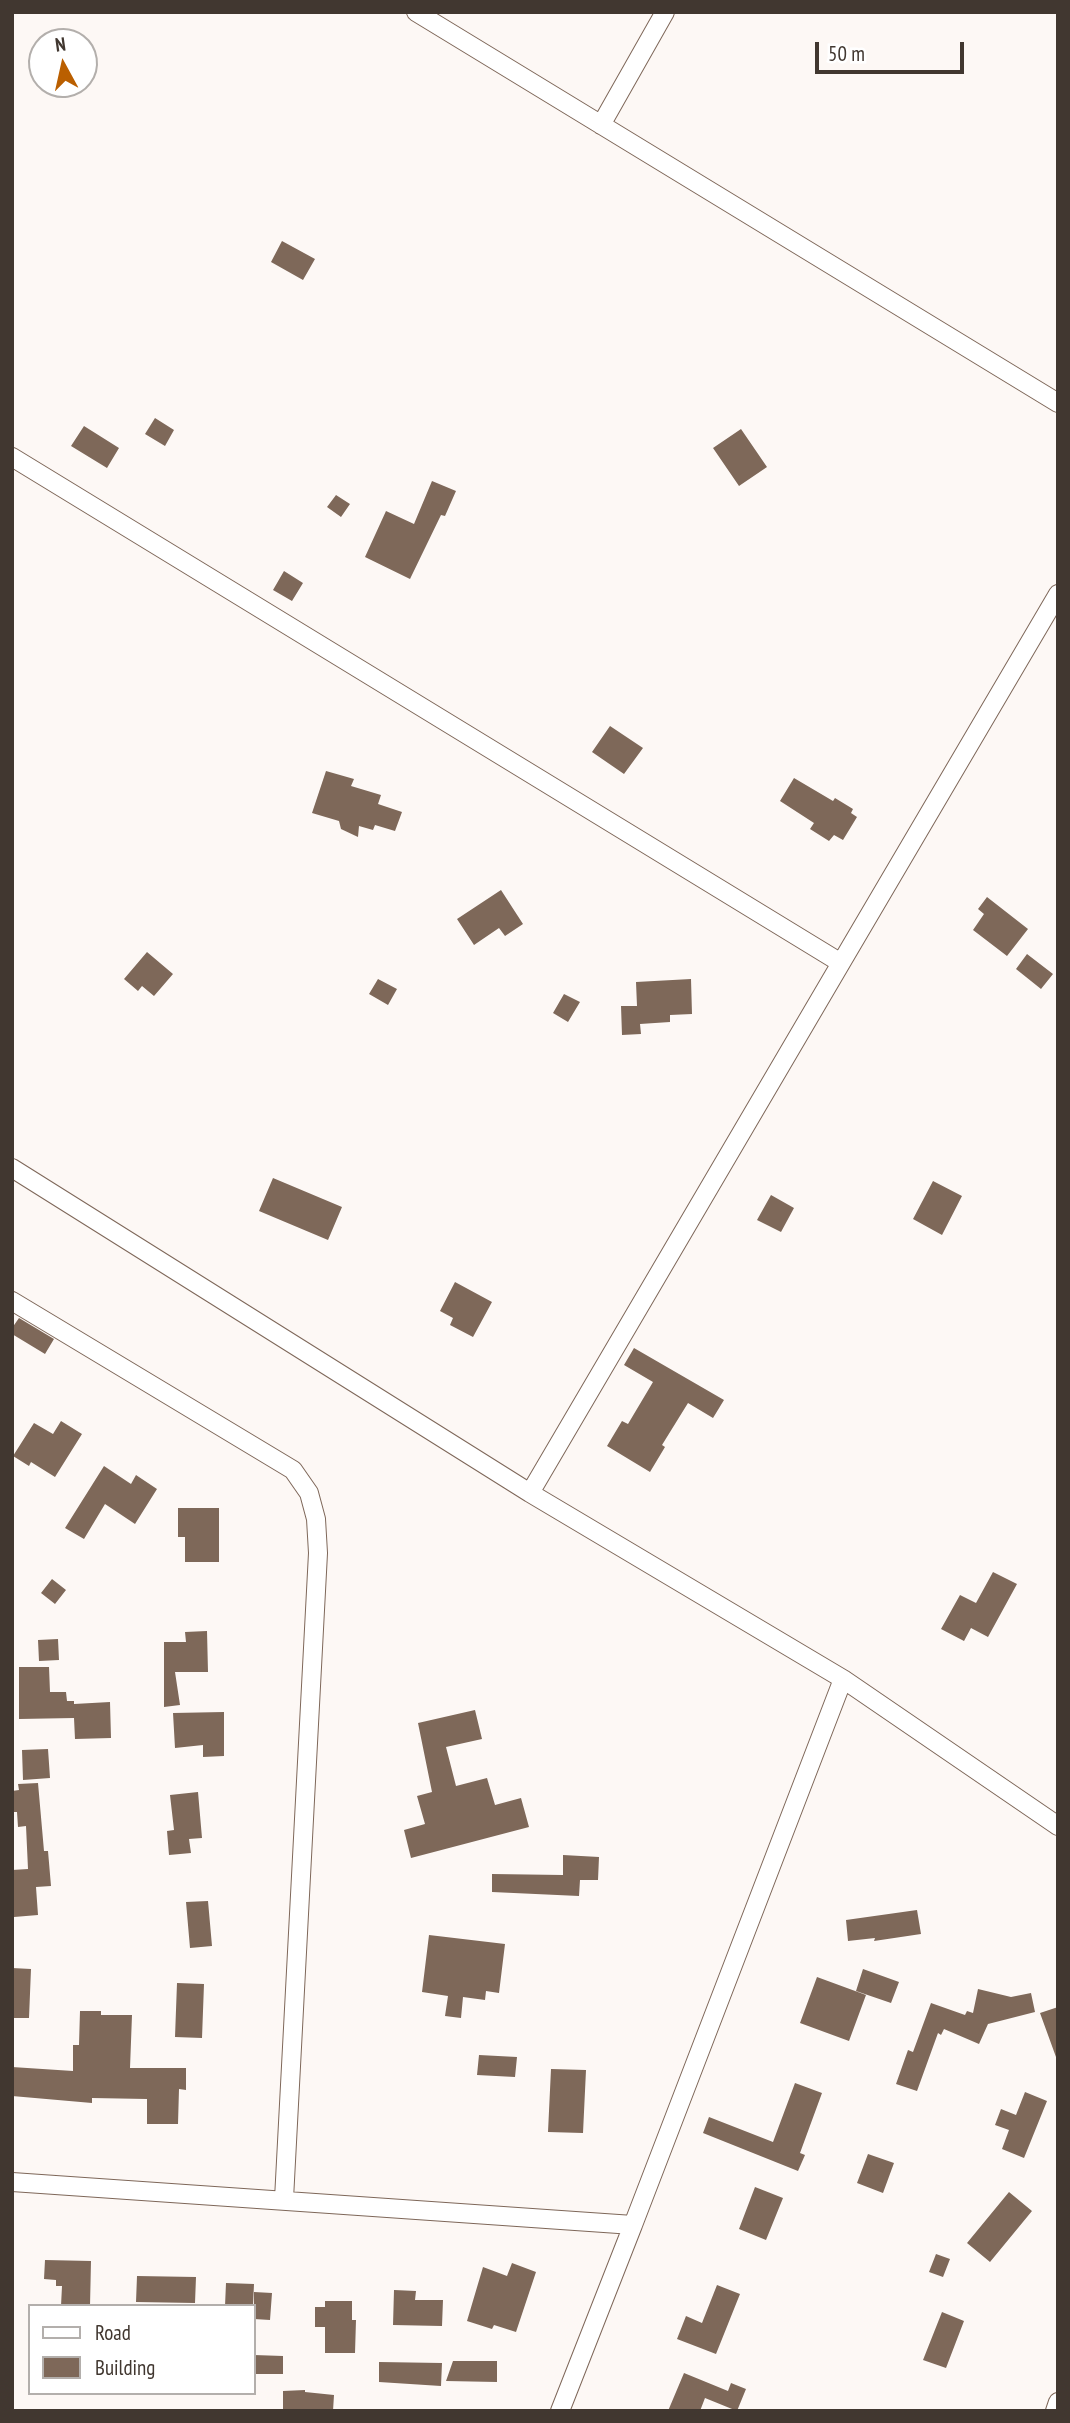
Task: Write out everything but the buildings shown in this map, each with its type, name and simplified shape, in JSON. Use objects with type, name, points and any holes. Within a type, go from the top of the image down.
[{"type":"street","points":[[416,12],[1058,403]]},
{"type":"street","points":[[601,125],[665,12]]},
{"type":"street","points":[[12,457],[841,962]]},
{"type":"street","points":[[530,1493],[1058,594]]},
{"type":"street","points":[[12,1168],[530,1493],[844,1679],[1058,1826]]},
{"type":"street","points":[[12,1301],[293,1470],[309,1493],[316,1519],[317,1553],[284,2199]]},
{"type":"street","points":[[560,2411],[844,1679]]},
{"type":"street","points":[[12,2182],[633,2225]]},
{"type":"street","points":[[1055,2411],[1058,2402]]}]
